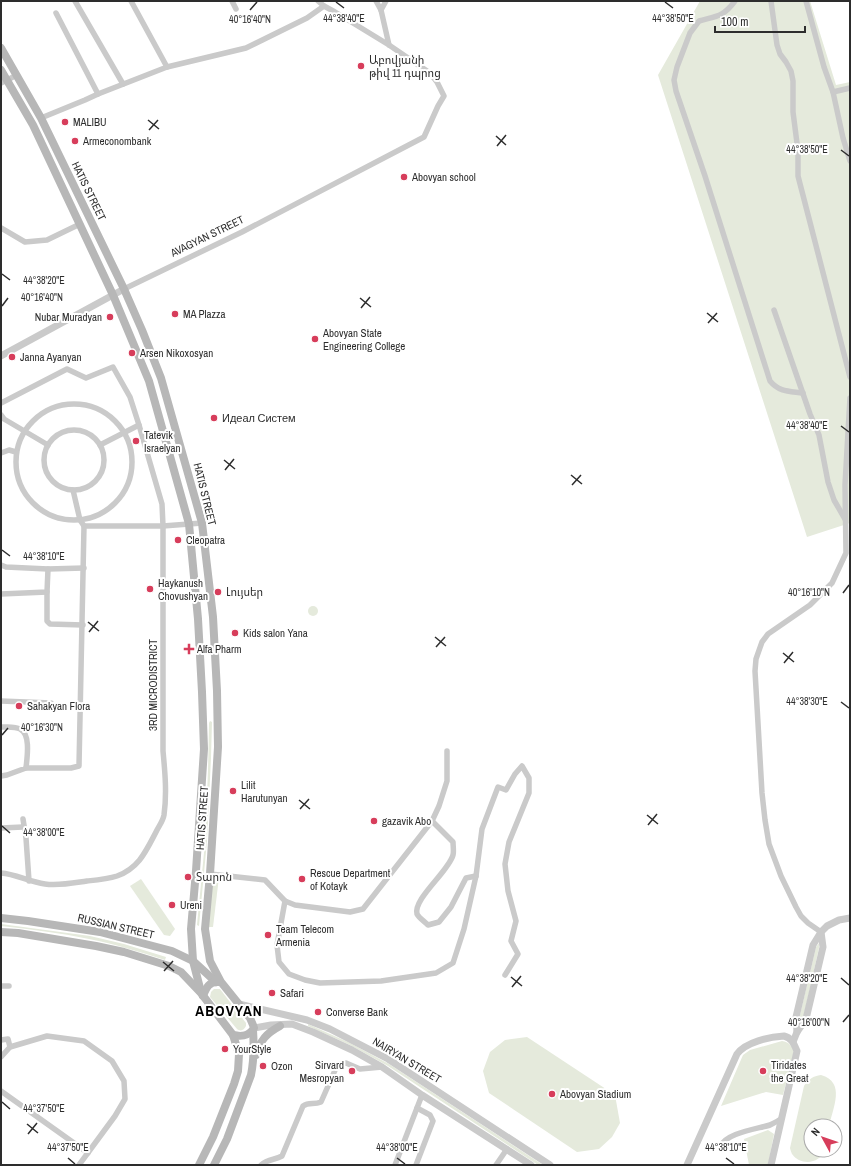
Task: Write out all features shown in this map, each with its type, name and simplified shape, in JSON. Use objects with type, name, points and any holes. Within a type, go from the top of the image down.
[{"type":"main road","name":"HATIS STREET","points":[[1,48],[41,118],[124,289],[161,378],[202,523],[213,617],[218,720],[218,747],[205,929],[210,960],[218,982]]},
{"type":"main road","name":"HATIS STREET","points":[[1,70],[4,82],[32,125],[80,224],[150,381],[189,524],[198,619],[204,750],[191,929],[193,960],[202,995]]},
{"type":"main road","name":"RUSSIAN STREET","points":[[1,918],[100,932],[172,951],[193,960],[218,982]]},
{"type":"main road","points":[[1,932],[18,933],[124,952],[168,966],[181,972],[202,995],[233,1035],[239,1054],[238,1071],[234,1084],[213,1137],[199,1165]]},
{"type":"main road","points":[[202,995],[210,984],[218,982],[250,1018],[253,1025],[253,1065]]},
{"type":"main road","points":[[214,1165],[248,1084],[259,1046],[266,1035],[280,1026]]},
{"type":"main road","points":[[233,1035],[245,1036],[253,1029]]},
{"type":"street","points":[[75,1],[123,84]]},
{"type":"street","points":[[131,1],[167,67]]},
{"type":"street","points":[[232,1],[236,9]]},
{"type":"street","points":[[318,1],[390,45]]},
{"type":"street","points":[[376,1],[390,45]]},
{"type":"street","points":[[380,10],[386,1]]},
{"type":"street","points":[[735,1],[728,10],[718,17],[699,21],[690,33],[677,67],[674,80],[676,91],[705,176],[770,381],[776,388],[785,391],[803,393]]},
{"type":"street","points":[[771,1],[777,45],[780,54],[791,71],[793,81],[793,112],[798,151],[798,176],[850,377]]},
{"type":"street","points":[[806,1],[824,68],[833,92],[843,138],[850,160]]},
{"type":"street","points":[[41,118],[167,67],[246,48],[307,18],[324,6]]},
{"type":"street","points":[[56,13],[98,94]]},
{"type":"street","name":"AVAGYAN STREET","points":[[1,356],[112,295],[242,232],[424,137],[444,96],[437,82],[430,73],[390,45]]},
{"type":"street","points":[[4,82],[17,75]]},
{"type":"street","points":[[833,92],[850,88]]},
{"type":"street","points":[[1,228],[25,242],[47,240],[80,224]]},
{"type":"street","points":[[774,310],[819,435],[828,482],[834,500],[845,519]]},
{"type":"street","name":"3RD MICRODISTRICT","points":[[1,403],[67,369],[86,378],[113,367],[130,397],[162,504],[163,751],[166,778],[163,817],[145,853],[140,861],[134,866],[118,875],[106,879],[59,885],[29,881],[12,874],[1,872]]},
{"type":"street","points":[[821,932],[801,916],[781,876],[769,844],[762,793],[755,671],[758,650],[768,634],[810,605],[832,583],[846,553],[844,485],[850,398]]},
{"type":"street","points":[[68,404],[90,406],[103,413],[124,433],[130,446],[131,474],[126,488],[117,501],[106,511],[80,520],[59,518],[39,508],[22,491],[17,479],[16,452],[25,432],[33,423],[55,408],[68,404]]},
{"type":"street","points":[[1,415],[25,432],[48,445]]},
{"type":"street","points":[[100,445],[139,425]]},
{"type":"street","points":[[73,429],[86,432],[97,440],[100,445],[104,462],[102,469],[92,484],[73,490],[64,488],[58,486],[46,473],[43,461],[44,453],[54,437],[62,432],[73,429]]},
{"type":"street","points":[[1,453],[9,450],[16,452]]},
{"type":"street","points":[[1,776],[26,768],[71,768],[79,766],[84,526],[80,520],[73,490]]},
{"type":"street","points":[[84,526],[163,526],[202,523]]},
{"type":"street","points":[[1,565],[6,567],[48,569],[84,568]]},
{"type":"street","points":[[48,569],[48,623],[82,625]]},
{"type":"street","points":[[1,594],[47,592]]},
{"type":"street","points":[[1,701],[51,703]]},
{"type":"street","points":[[1,727],[18,728],[26,734],[28,748],[26,768]]},
{"type":"street","points":[[210,874],[265,880],[285,901],[294,905],[350,912],[363,909],[432,821],[439,806],[447,780],[447,751]]},
{"type":"street","points":[[285,901],[277,945],[279,962],[289,974],[305,980],[320,983],[381,982],[436,973],[453,963],[464,929],[476,876],[482,828],[498,786],[506,790],[514,774],[522,766],[529,778],[529,794],[509,842],[505,864],[508,891],[516,920],[511,941],[518,954],[505,975]]},
{"type":"street","points":[[23,819],[29,881]]},
{"type":"street","points":[[432,821],[454,842],[453,856],[417,907],[418,915],[428,925],[439,922],[451,908],[466,878],[476,876]]},
{"type":"street","points":[[1,828],[23,827]]},
{"type":"street","points":[[791,1041],[797,1032],[796,1018],[813,946],[821,932],[834,922],[850,918]]},
{"type":"street","points":[[1,986],[9,986]]},
{"type":"street","name":"NAIRYAN STREET","points":[[239,1004],[307,1020],[330,1029],[388,1059],[550,1165]]},
{"type":"street","name":"NAIRYAN STREET","points":[[253,1029],[292,1024],[305,1028],[352,1050],[382,1067],[422,1095],[531,1165]]},
{"type":"street","points":[[1,1057],[10,1047],[47,1036],[84,1041],[112,1061],[124,1081],[125,1099],[115,1116],[79,1165]]},
{"type":"street","points":[[688,1165],[734,1060],[741,1049],[753,1043],[780,1037],[787,1037],[797,1052],[771,1165]]},
{"type":"street","points":[[1,1040],[8,1039],[10,1047]]},
{"type":"street","points":[[262,1165],[269,1160],[277,1159],[282,1156],[303,1106],[306,1104],[316,1104],[322,1102],[336,1068],[340,1064],[346,1063],[360,1069],[382,1067]]},
{"type":"street","points":[[1,1091],[88,1153]]},
{"type":"street","points":[[395,1165],[422,1095]]},
{"type":"street","points":[[416,1165],[433,1121],[430,1115],[417,1108]]},
{"type":"street","points":[[720,1147],[723,1141],[731,1136],[772,1124],[781,1119]]},
{"type":"street","points":[[496,1165],[507,1149]]},
{"type":"shaded area","points":[[700,1],[810,1],[836,85],[850,82],[850,523],[807,537],[658,75]]},
{"type":"shaded area","points":[[311,606],[315,606],[317,607],[317,615],[311,616],[308,613],[308,609]]},
{"type":"shaded area","points":[[210,721],[212,722],[207,841],[199,926],[197,925],[205,842]]},
{"type":"shaded area","points":[[213,877],[219,877],[213,927],[208,927]]},
{"type":"shaded area","points":[[141,879],[175,929],[170,936],[164,935],[130,886]]},
{"type":"shaded area","points":[[1,924],[90,936],[124,944],[166,957],[165,960],[99,941],[56,933],[1,926]]},
{"type":"shaded area","points":[[819,943],[803,1019],[800,1022],[799,1019],[816,947]]},
{"type":"shaded area","points":[[214,989],[220,989],[246,1023],[246,1026],[243,1029],[237,1029],[210,997],[211,992]]},
{"type":"shaded area","points":[[308,1024],[350,1043],[389,1064],[543,1165],[538,1165],[388,1066],[350,1045],[308,1026]]},
{"type":"shaded area","name":"Abovyan Stadium","points":[[527,1037],[615,1095],[620,1123],[612,1137],[599,1149],[577,1152],[489,1093],[483,1071],[490,1052],[505,1040]]},
{"type":"shaded area","points":[[782,1041],[790,1044],[794,1051],[783,1095],[766,1092],[721,1106],[743,1055],[750,1050]]},
{"type":"shaded area","points":[[821,1075],[829,1078],[833,1083],[836,1089],[835,1104],[831,1118],[803,1118],[803,1158],[819,1158],[815,1161],[805,1162],[796,1158],[792,1154],[790,1148],[804,1086],[811,1078]]},
{"type":"shaded area","points":[[768,1130],[774,1134],[768,1165],[749,1165],[744,1139]]},
{"type":"place","name":"Աբովյանի թիվ 11 դպրոց","points":[[361,66]]},
{"type":"place","name":"MALIBU","points":[[65,122]]},
{"type":"place","name":"Armeconombank","points":[[75,141]]},
{"type":"place","name":"Abovyan school","points":[[404,177]]},
{"type":"place","name":"MA Plazza","points":[[175,314]]},
{"type":"place","name":"Nubar Muradyan","points":[[110,317]]},
{"type":"place","name":"Abovyan State Engineering College","points":[[315,339]]},
{"type":"place","name":"Arsen Nikoxosyan","points":[[132,353]]},
{"type":"place","name":"Janna Ayanyan","points":[[12,357]]},
{"type":"place","name":"Идеал Систем","points":[[214,418]]},
{"type":"place","name":"Tatevik Israelyan","points":[[136,441]]},
{"type":"place","name":"Cleopatra","points":[[178,540]]},
{"type":"place","name":"Haykanush Chovushyan","points":[[150,589]]},
{"type":"place","name":"Լույսեր","points":[[218,592]]},
{"type":"place","name":"Kids salon Yana","points":[[235,633]]},
{"type":"place","name":"Alfa Pharm","points":[[189,649]]},
{"type":"place","name":"Sahakyan Flora","points":[[19,706]]},
{"type":"place","name":"Lilit Harutunyan","points":[[233,791]]},
{"type":"place","name":"gazavik Abo","points":[[374,821]]},
{"type":"place","name":"Տարոն","points":[[188,877]]},
{"type":"place","name":"Rescue Department of Kotayk","points":[[302,879]]},
{"type":"place","name":"Ureni","points":[[172,905]]},
{"type":"place","name":"Team Telecom Armenia","points":[[268,935]]},
{"type":"place","name":"Safari","points":[[272,993]]},
{"type":"place","name":"Converse Bank","points":[[318,1012]]},
{"type":"place","name":"YourStyle","points":[[225,1049]]},
{"type":"place","name":"Ozon","points":[[263,1066]]},
{"type":"place","name":"Sirvard Mesropyan","points":[[352,1071]]},
{"type":"place","name":"Tiridates the Great","points":[[763,1071]]},
{"type":"place","name":"Abovyan Stadium","points":[[552,1094]]},
{"type":"district","name":"ABOVYAN","points":[[229,1010]]}]
